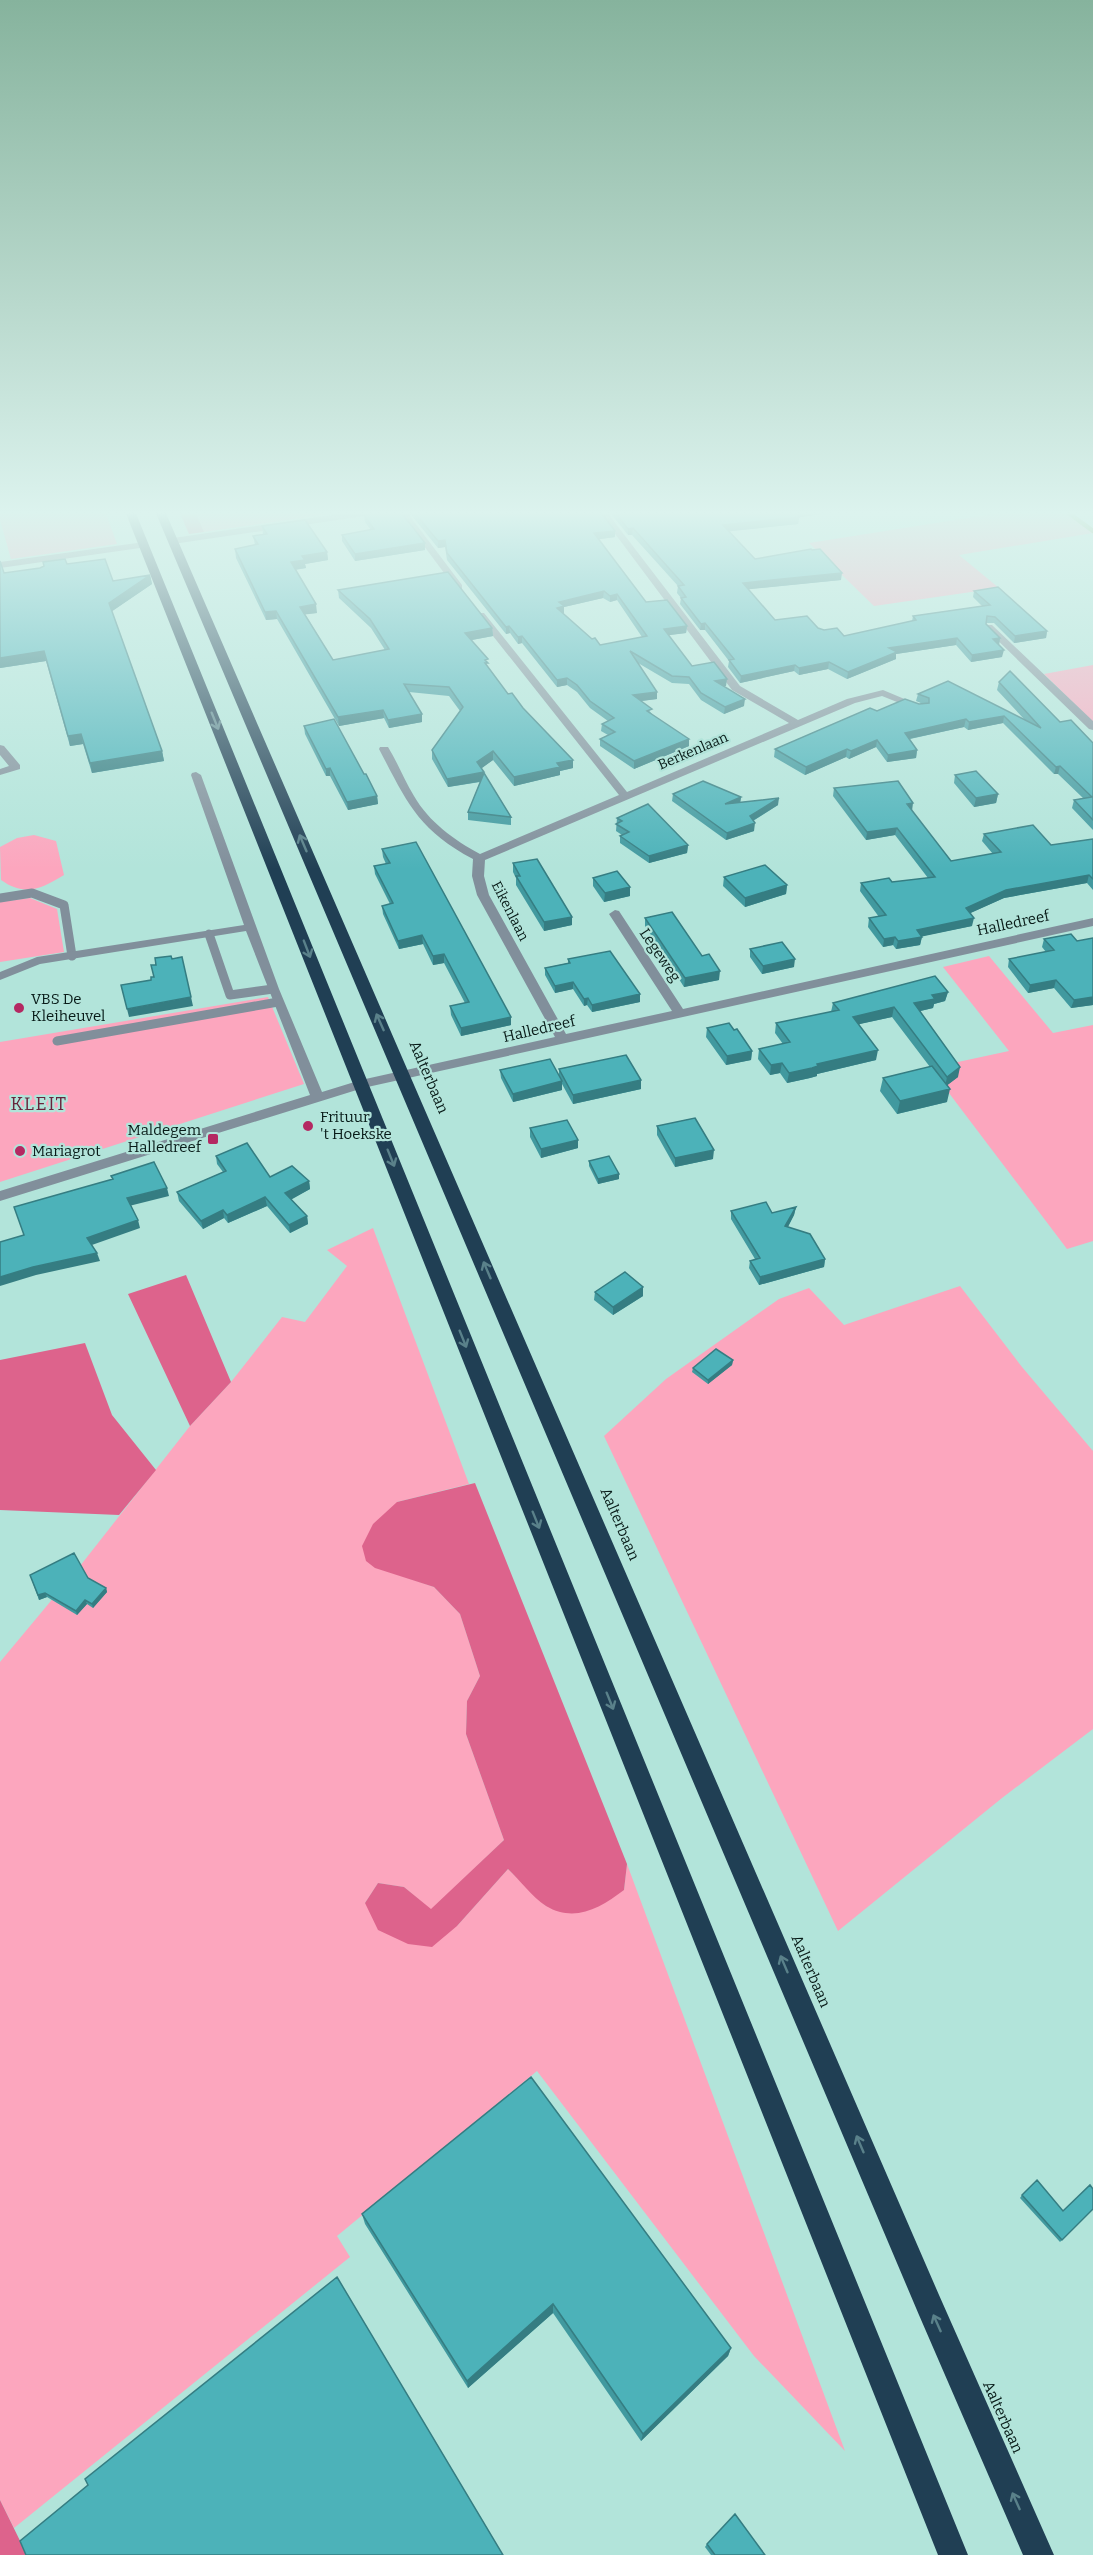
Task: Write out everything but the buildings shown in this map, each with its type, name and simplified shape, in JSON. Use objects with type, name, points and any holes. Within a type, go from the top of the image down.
[{"type":"highway","points":[[178,630],[953,2555]]},
{"type":"highway","name":"Aalterbaan","points":[[211,630],[929,2305],[1039,2555]]},
{"type":"street","points":[[493,630],[625,796]]},
{"type":"street","points":[[692,630],[736,688],[796,723]]},
{"type":"street","points":[[992,630],[1093,727]]},
{"type":"street","name":"Berkenlaan","points":[[479,858],[851,701],[883,693],[921,708]]},
{"type":"street","points":[[0,748],[16,767],[0,772]]},
{"type":"street","points":[[384,749],[416,808],[437,829],[464,850],[479,858]]},
{"type":"street","points":[[196,775],[273,989],[317,1097]]},
{"type":"street","name":"Eikenlaan","points":[[479,858],[478,876],[483,895],[563,1040]]},
{"type":"street","name":"Legeweg","points":[[615,914],[680,1013]]},
{"type":"street","name":"Halledreef","points":[[0,1196],[361,1084],[1093,922]]},
{"type":"street","points":[[0,976],[37,961],[251,927]]},
{"type":"lane","points":[[0,898],[32,893],[64,905],[72,956]]},
{"type":"lane","points":[[209,934],[230,995],[273,989]]},
{"type":"lane","points":[[57,1041],[278,1002]]},
{"type":"shaded area","points":[[1093,665],[1093,722],[1044,674]]},
{"type":"shaded area","points":[[34,835],[56,841],[64,875],[48,884],[25,890],[1,880],[0,847],[17,838]]},
{"type":"shaded area","points":[[30,898],[57,909],[64,952],[0,962],[0,902]]},
{"type":"shaded area","points":[[989,956],[1053,1033],[1093,1025],[1093,1241],[1067,1249],[930,1068],[1009,1051],[943,967]]},
{"type":"shaded area","points":[[268,997],[304,1084],[0,1182],[0,1042]]},
{"type":"shaded area","points":[[373,1228],[469,1484],[397,1502],[411,1579],[434,1587],[460,1614],[480,1676],[467,1701],[466,1734],[504,1840],[431,1910],[404,1887],[378,1883],[365,1903],[457,1926],[508,1869],[546,1906],[624,1890],[627,1864],[845,2451],[754,2356],[537,2071],[337,2236],[350,2257],[14,2528],[0,2500],[0,1662],[80,1566],[190,1426],[231,1382],[282,1317],[305,1322],[347,1266],[327,1250]]},
{"type":"shaded area","points":[[186,1275],[231,1382],[190,1426],[128,1294]]},
{"type":"shaded area","points":[[960,1286],[1022,1367],[1093,1451],[1093,1729],[1002,1798],[838,1931],[604,1436],[666,1379],[779,1299],[809,1288],[844,1325]]},
{"type":"shaded area","points":[[85,1343],[112,1415],[156,1470],[119,1515],[0,1510],[0,1360]]},
{"type":"shaded area","points":[[475,1483],[627,1864],[624,1890],[596,1907],[577,1913],[557,1911],[546,1906],[508,1869],[457,1926],[432,1947],[408,1944],[378,1930],[365,1903],[378,1883],[404,1887],[431,1909],[504,1840],[466,1734],[467,1701],[480,1676],[460,1614],[434,1587],[375,1568],[366,1561],[362,1546],[373,1524],[397,1502]]},
{"type":"shaded area","points":[[0,2500],[27,2555],[0,2555]]},
{"type":"place","name":"VBS De Kleiheuvel","points":[[19,1008]]},
{"type":"place","name":"Frituur 't Hoekske","points":[[308,1126]]},
{"type":"place","name":"Maldegem Halledreef","points":[[213,1139]]},
{"type":"place","name":"Mariagrot","points":[[20,1151]]},
{"type":"district","name":"KLEIT","points":[[39,1104]]}]
